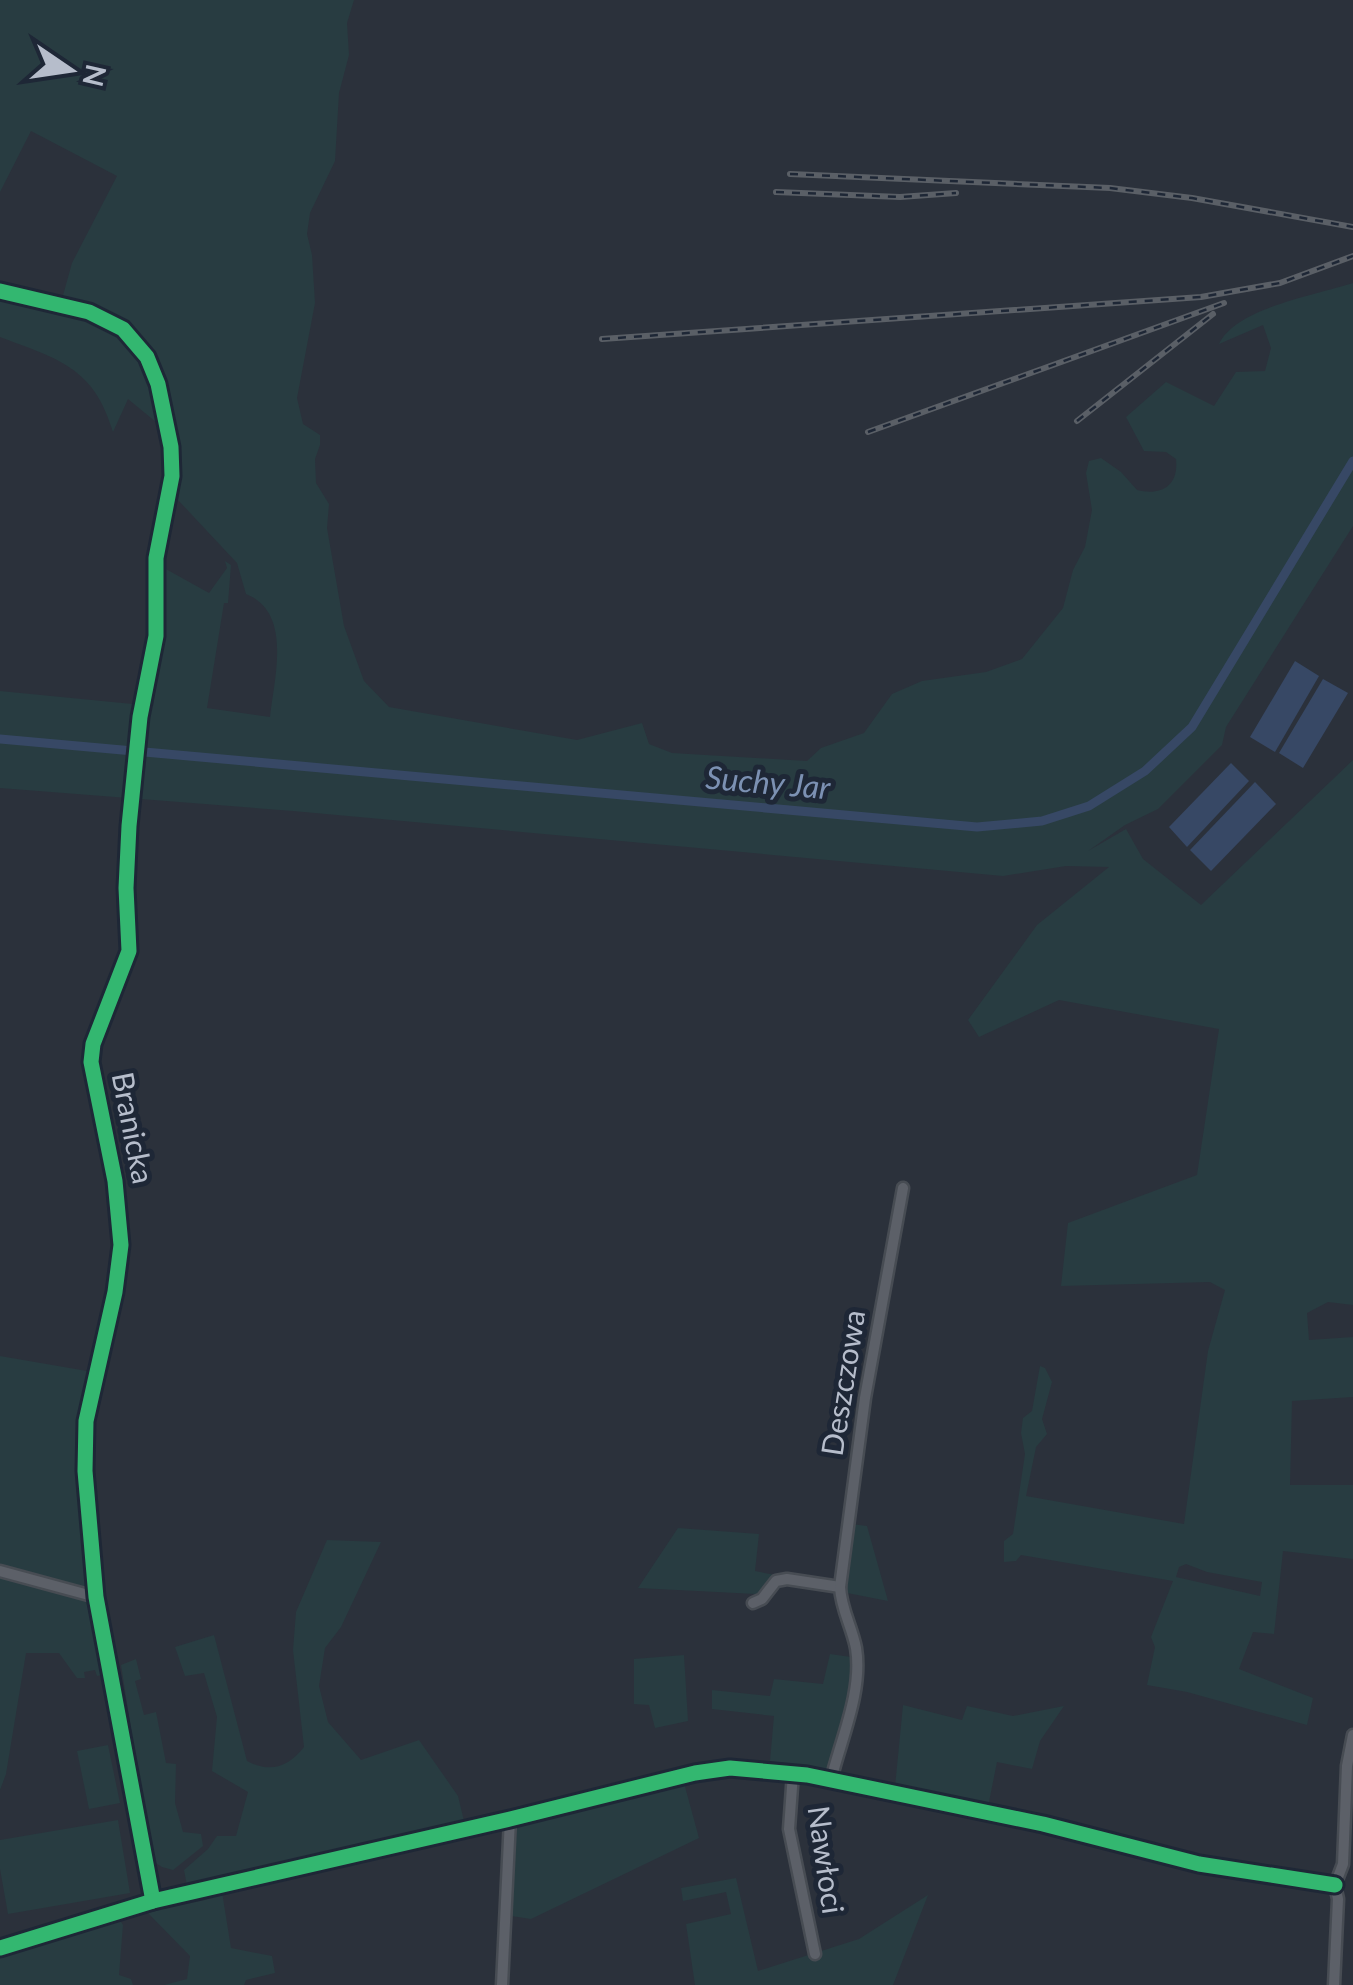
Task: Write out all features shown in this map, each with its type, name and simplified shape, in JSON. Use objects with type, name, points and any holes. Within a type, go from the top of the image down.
[{"type":"street","name":"Branicka","points":[[0,291],[107,318],[138,343],[158,384],[172,447],[173,470],[156,558],[156,636],[140,717],[126,859],[129,951],[93,1044],[91,1062],[116,1180],[121,1245],[85,1435],[96,1596],[153,1901]]},
{"type":"street","name":"Deszczowa","points":[[832,1780],[856,1683],[856,1649],[840,1587],[866,1398],[903,1188]]},
{"type":"street","points":[[0,1571],[96,1596]]},
{"type":"street","points":[[753,1603],[762,1600],[776,1581],[786,1578],[840,1587]]},
{"type":"street","points":[[1334,1985],[1338,1899],[1334,1885],[1343,1864],[1347,1766],[1353,1735]]},
{"type":"street","points":[[0,1948],[153,1901],[710,1770],[793,1773],[832,1780],[1043,1824],[1200,1864],[1334,1885]]},
{"type":"street","name":"Nawłoci","points":[[793,1773],[789,1829],[815,1954]]},
{"type":"street","points":[[502,1985],[510,1820]]},
{"type":"green space","points":[[0,0],[354,0],[347,23],[349,55],[339,93],[335,161],[310,213],[307,234],[315,303],[297,398],[303,424],[320,435],[316,483],[329,504],[327,528],[344,626],[364,681],[389,707],[577,740],[642,723],[649,744],[672,753],[807,761],[821,748],[864,733],[892,694],[922,681],[986,672],[1022,659],[1063,608],[1073,570],[1085,547],[1092,510],[1086,473],[1089,461],[1101,458],[1137,490],[1161,490],[1175,476],[1176,459],[1166,452],[1144,451],[1126,417],[1166,382],[1214,406],[1236,372],[1265,371],[1271,348],[1263,325],[1219,344],[1228,332],[1278,304],[1353,283],[1353,526],[1226,727],[1222,745],[1158,809],[1125,825],[1088,851],[1126,829],[1143,859],[1201,905],[1353,760],[1353,1305],[1328,1302],[1307,1313],[1309,1340],[1353,1337],[1353,1397],[1292,1401],[1290,1485],[1353,1485],[1353,1559],[1283,1551],[1274,1634],[1253,1632],[1239,1669],[1313,1698],[1307,1725],[1147,1685],[1155,1647],[1151,1637],[1173,1581],[1021,1555],[1016,1561],[1004,1562],[1004,1541],[1013,1534],[1025,1454],[1023,1418],[1032,1411],[1040,1366],[1052,1382],[1042,1419],[1047,1434],[1036,1447],[1026,1496],[1184,1524],[1208,1351],[1225,1290],[1210,1282],[1061,1286],[1068,1223],[1197,1175],[1219,1029],[1059,1000],[979,1037],[968,1020],[1037,925],[1109,867],[1066,866],[1003,876],[0,788],[0,691],[153,706],[164,634],[164,568],[209,593],[227,568],[225,561],[231,565],[228,603],[224,603],[207,708],[270,717],[277,648],[270,616],[261,603],[246,594],[237,563],[178,500],[179,456],[171,407],[164,383],[142,341],[120,321],[62,299],[72,263],[117,176],[31,131],[0,192]],"holes":[[[1186,1564],[1262,1582],[1260,1596],[1176,1577],[1179,1567]]]},
{"type":"green space","points":[[0,298],[64,310],[111,327],[143,362],[162,427],[128,399],[113,432],[95,393],[71,368],[0,337]]},
{"type":"green space","points":[[0,1356],[87,1371],[91,1375],[80,1430],[88,1591],[0,1568]]},
{"type":"green space","points":[[843,1523],[867,1526],[888,1601],[842,1592],[834,1583]]},
{"type":"green space","points":[[678,1528],[759,1534],[755,1571],[775,1575],[764,1591],[756,1594],[638,1588]]},
{"type":"green space","points":[[327,1540],[381,1542],[341,1627],[325,1648],[319,1686],[328,1722],[361,1760],[419,1740],[458,1796],[464,1821],[187,1886],[184,1870],[217,1836],[236,1836],[248,1792],[212,1771],[217,1717],[204,1673],[185,1676],[175,1647],[214,1635],[247,1761],[272,1767],[292,1759],[304,1747],[293,1650],[296,1612]]},
{"type":"green space","points":[[0,1575],[86,1600],[102,1675],[97,1676],[95,1670],[84,1672],[85,1678],[77,1678],[59,1653],[26,1653],[0,1790]]},
{"type":"green space","points":[[830,1654],[851,1657],[853,1685],[828,1771],[770,1761],[774,1716],[712,1709],[712,1690],[770,1696],[774,1679],[823,1684]]},
{"type":"green space","points":[[684,1655],[688,1721],[655,1728],[649,1705],[634,1704],[634,1659]]},
{"type":"green space","points":[[136,1659],[141,1679],[135,1681],[144,1715],[156,1712],[166,1763],[176,1764],[175,1803],[183,1832],[201,1834],[203,1846],[173,1870],[151,1860],[134,1774],[139,1772],[133,1741],[128,1742],[127,1737],[132,1735],[121,1665]]},
{"type":"green space","points":[[903,1705],[962,1720],[967,1706],[1013,1716],[1064,1706],[1040,1741],[1032,1769],[997,1762],[988,1807],[895,1787]]},
{"type":"green space","points":[[108,1745],[120,1803],[89,1809],[77,1751]]},
{"type":"green space","points":[[684,1783],[699,1838],[531,1919],[511,1916],[517,1824]]},
{"type":"green space","points":[[118,1820],[130,1893],[8,1914],[0,1869],[0,1840]]},
{"type":"green space","points":[[736,1878],[758,1971],[859,1939],[928,1895],[893,1985],[695,1985],[686,1924],[731,1914],[726,1892],[683,1901],[681,1888]]},
{"type":"green space","points":[[222,1892],[231,1948],[272,1956],[275,1973],[246,1980],[244,1985],[164,1985],[187,1979],[190,1956],[147,1912],[205,1900]]},
{"type":"green space","points":[[119,1919],[123,1925],[119,1975],[131,1979],[133,1985],[0,1985],[0,1956]]},
{"type":"water","points":[[1295,661],[1319,676],[1275,752],[1250,737]]},
{"type":"water","points":[[1323,679],[1348,693],[1303,768],[1279,753]]},
{"type":"water","points":[[1231,763],[1249,781],[1187,847],[1169,827]]},
{"type":"water","points":[[1255,782],[1276,804],[1211,871],[1190,850]]},
{"type":"waterway","name":"Suchy Jar","points":[[0,739],[977,827],[1042,821],[1089,806],[1145,771],[1192,727],[1353,461]]},
{"type":"railway","points":[[790,174],[1110,188],[1192,198],[1353,227]]},
{"type":"railway","points":[[776,192],[900,197],[956,193]]},
{"type":"railway","points":[[602,339],[1201,297],[1280,283],[1353,256]]},
{"type":"railway","points":[[868,432],[1224,303]]},
{"type":"railway","points":[[1077,421],[1213,314]]},
{"type":"cycle path","points":[[0,291],[89,312],[123,329],[147,357],[158,384],[171,447],[172,476],[156,558],[156,636],[140,717],[129,826],[129,951],[93,1044],[91,1062],[115,1181],[121,1245],[115,1292],[86,1421],[85,1471],[96,1597],[153,1901]]},
{"type":"cycle path","points":[[0,1948],[153,1901],[730,1768],[807,1775],[1043,1824],[1199,1864],[1335,1885]]}]
